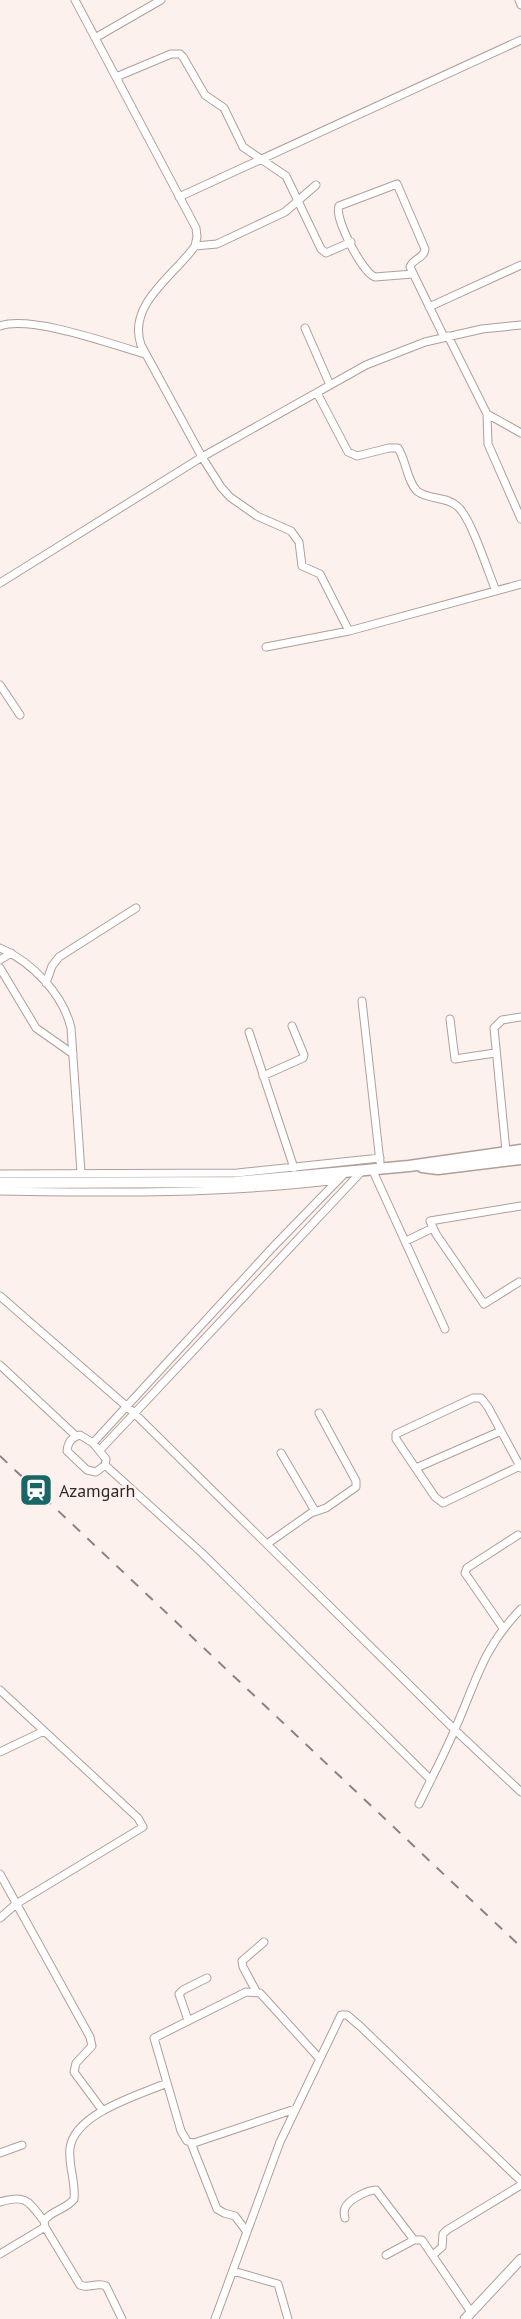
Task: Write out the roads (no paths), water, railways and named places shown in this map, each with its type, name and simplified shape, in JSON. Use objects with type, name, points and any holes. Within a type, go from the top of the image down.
[{"type":"main road","points":[[410,1166],[521,1150]]},
{"type":"main road","points":[[0,1183],[235,1182],[346,1172],[374,1166],[438,1169],[521,1160]]},
{"type":"main road","points":[[468,2315],[521,2259]]},
{"type":"street","points":[[75,0],[196,228],[195,246],[144,307],[137,334],[145,354],[202,458],[221,487],[230,497],[258,516],[286,528],[296,536],[299,542],[300,562],[303,566],[320,574],[349,631]]},
{"type":"street","points":[[95,38],[161,0]]},
{"type":"street","points":[[519,0],[521,5]]},
{"type":"street","points":[[179,197],[521,40]]},
{"type":"street","points":[[116,77],[171,54],[180,54],[205,95],[224,108],[243,147],[286,176],[323,252],[351,242]]},
{"type":"street","points":[[413,274],[375,277],[370,275],[362,265],[338,215],[339,206],[398,184],[425,249],[422,256],[410,264],[413,274],[487,414],[488,444],[521,519]]},
{"type":"street","points":[[195,246],[217,244],[285,212],[316,185]]},
{"type":"street","points":[[429,307],[521,265]]},
{"type":"street","points":[[0,326],[20,322],[40,325],[145,354]]},
{"type":"street","points":[[0,583],[202,458],[385,356],[482,328],[521,325]]},
{"type":"street","points":[[305,328],[330,385]]},
{"type":"street","points":[[316,393],[348,452],[357,456],[388,448],[398,448],[416,489],[423,495],[447,500],[458,507],[466,518],[496,591]]},
{"type":"street","points":[[487,414],[521,433]]},
{"type":"street","points":[[266,647],[349,631],[521,584]]},
{"type":"street","points":[[0,685],[20,716]]},
{"type":"street","points":[[46,983],[52,966],[59,957],[136,908]]},
{"type":"street","points":[[0,948],[10,953],[46,983],[69,1018],[81,1172]]},
{"type":"street","points":[[0,960],[10,953]]},
{"type":"street","points":[[0,968],[36,1028],[73,1054]]},
{"type":"street","points":[[362,1001],[374,1166],[446,1329]]},
{"type":"street","points":[[506,1151],[493,1032],[495,1024],[502,1020],[521,1017]]},
{"type":"street","points":[[450,1019],[455,1059],[495,1053]]},
{"type":"street","points":[[263,1077],[303,1058],[304,1055],[292,1026]]},
{"type":"street","points":[[249,1032],[294,1168]]},
{"type":"street","points":[[0,1174],[237,1173],[294,1168],[374,1166]]},
{"type":"street","points":[[100,1449],[133,1412],[374,1166]]},
{"type":"street","points":[[93,1443],[346,1172]]},
{"type":"street","points":[[0,1191],[132,1194],[254,1189],[338,1180]]},
{"type":"street","points":[[519,1282],[484,1304],[430,1221],[521,1206]]},
{"type":"street","points":[[406,1241],[433,1228]]},
{"type":"street","points":[[0,1296],[133,1412],[455,1730],[521,1792]]},
{"type":"street","points":[[0,1365],[76,1436]]},
{"type":"street","points":[[473,1398],[481,1398],[485,1402],[501,1431],[520,1467],[444,1503],[437,1500],[396,1439],[396,1434],[473,1398]]},
{"type":"street","points":[[267,1544],[315,1511],[333,1504],[357,1485],[319,1413]]},
{"type":"street","points":[[416,1468],[501,1431]]},
{"type":"street","points":[[76,1436],[87,1437],[100,1449],[106,1459],[105,1465],[96,1472],[87,1470],[67,1451],[68,1445],[76,1436]]},
{"type":"street","points":[[281,1453],[315,1511]]},
{"type":"street","points":[[105,1465],[202,1552],[430,1780]]},
{"type":"street","points":[[502,1628],[465,1573],[467,1568],[518,1534]]},
{"type":"street","points":[[419,1804],[455,1730],[484,1657],[502,1628],[521,1609]]},
{"type":"street","points":[[0,1690],[138,1818],[143,1827],[16,1904],[0,1918]]},
{"type":"street","points":[[0,1752],[44,1731]]},
{"type":"street","points":[[0,1874],[92,2041],[92,2046],[76,2063],[74,2072],[103,2111]]},
{"type":"street","points":[[264,1942],[242,1960],[243,1966],[256,1991],[319,2058]]},
{"type":"street","points":[[188,2020],[179,1994],[207,1978]]},
{"type":"street","points":[[247,2232],[235,2216],[224,2214],[217,2209],[191,2143],[183,2137],[154,2038],[246,1992],[256,1991]]},
{"type":"street","points":[[214,2318],[276,2151],[338,2017],[344,2014],[521,2183],[447,2230],[443,2234],[442,2247],[433,2255]]},
{"type":"street","points":[[0,2254],[44,2224],[47,2216],[69,2205],[74,2199],[70,2157],[73,2139],[93,2116],[167,2084]]},
{"type":"street","points":[[191,2143],[295,2109]]},
{"type":"street","points":[[0,2153],[22,2145]]},
{"type":"street","points":[[345,2218],[345,2207],[348,2204],[366,2192],[376,2190],[414,2241]]},
{"type":"street","points":[[0,2202],[17,2197],[22,2198],[44,2224],[80,2285],[106,2286],[122,2319]]},
{"type":"street","points":[[386,2255],[414,2241],[422,2240],[468,2315]]},
{"type":"street","points":[[233,2271],[253,2278],[276,2282],[288,2319]]},
{"type":"railway","points":[[0,1456],[521,1947]]},
{"type":"place","name":"Azamgarh","points":[[36,1490]]}]
